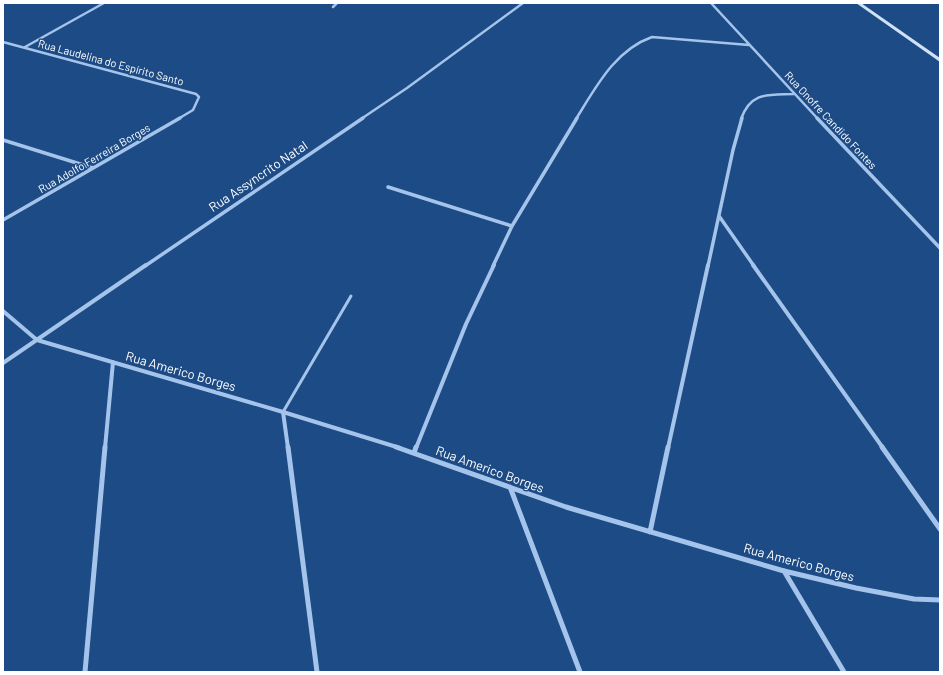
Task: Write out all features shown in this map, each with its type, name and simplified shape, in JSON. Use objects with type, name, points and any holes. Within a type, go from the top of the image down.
[{"type":"street","points":[[25,48],[104,3]]},
{"type":"street","points":[[333,7],[338,3]]},
{"type":"street","name":"Rua Assyncrito Natal","points":[[3,363],[407,88],[523,3]]},
{"type":"street","name":"Rua Onofre Candido Fontes","points":[[711,3],[794,94],[940,248]]},
{"type":"street","points":[[858,3],[940,60]]},
{"type":"street","points":[[414,453],[466,324],[512,226],[601,78],[615,61],[645,39],[658,37],[749,45]]},
{"type":"street","name":"Rua Laudelina do Espírito Santo","points":[[3,42],[196,94],[199,97],[193,110]]},
{"type":"street","points":[[650,532],[738,130],[745,109],[750,102],[760,97],[794,94]]},
{"type":"street","name":"Rua Adolfo Ferreira Borges","points":[[3,220],[193,110]]},
{"type":"street","points":[[3,140],[93,168]]},
{"type":"street","points":[[388,187],[512,226]]},
{"type":"street","points":[[719,216],[940,528]]},
{"type":"street","points":[[3,311],[38,340]]},
{"type":"street","name":"Rua Americo Borges","points":[[38,340],[283,412],[414,453],[566,507],[784,571],[856,588],[914,599],[940,600]]},
{"type":"street","points":[[85,672],[113,362]]},
{"type":"street","points":[[283,412],[317,672]]},
{"type":"street","points":[[510,487],[580,672]]},
{"type":"street","points":[[784,571],[844,672]]},
{"type":"lane","points":[[283,412],[351,296]]}]
